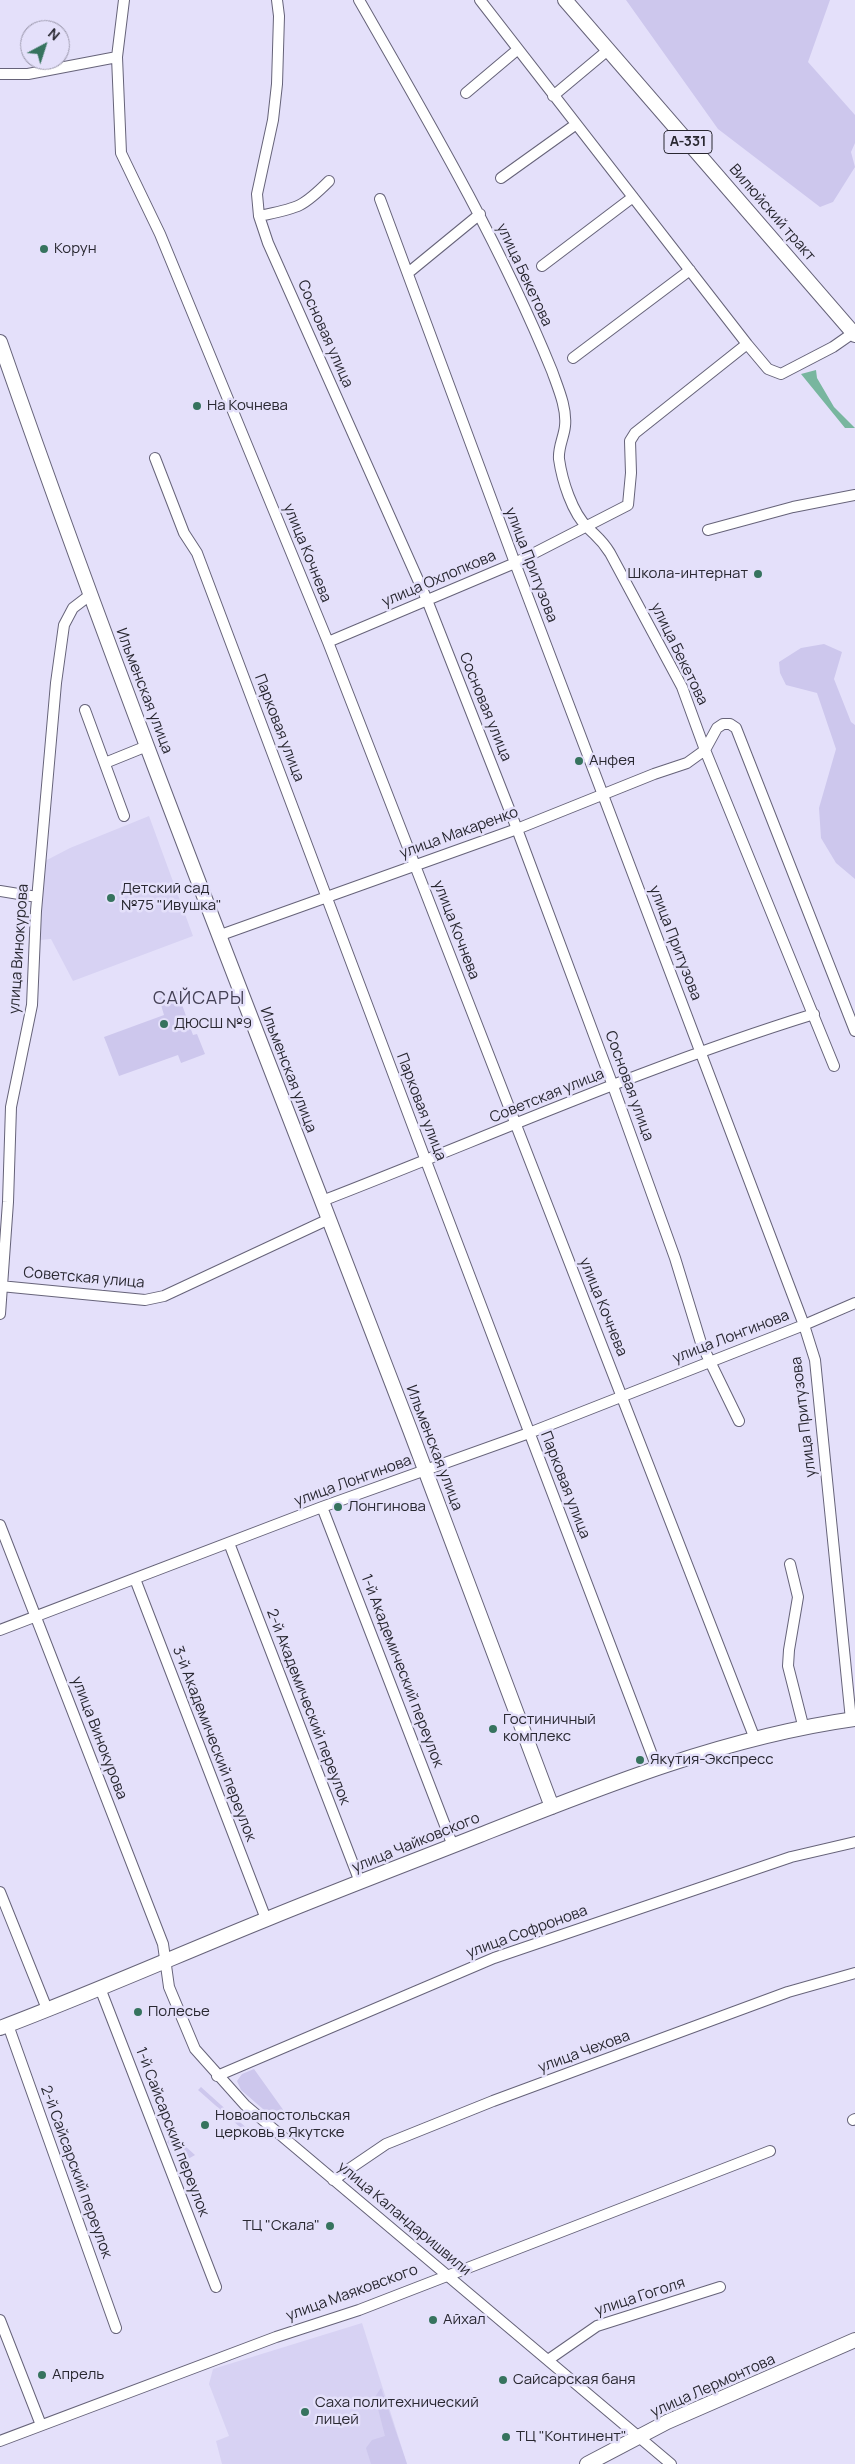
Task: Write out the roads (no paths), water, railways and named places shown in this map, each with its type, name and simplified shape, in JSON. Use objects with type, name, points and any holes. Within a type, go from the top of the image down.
[{"type":"main road","name":"Вилюйский тракт","points":[[565,0],[854,334]]},
{"type":"main road","name":"Ильменская улица","points":[[0,342],[90,595],[218,936],[426,1470],[552,1806]]},
{"type":"main road","name":"улица Чайковского","points":[[4,2026],[166,1963],[266,1919],[552,1806],[657,1768],[755,1739],[853,1719]]},
{"type":"main road","name":"улица Лермонтова","points":[[587,2464],[640,2438],[667,2422],[855,2340]]},
{"type":"street","points":[[0,74],[28,74],[118,57],[124,0]]},
{"type":"street","name":"Сосновая улица","points":[[277,0],[279,16],[277,84],[273,120],[257,194],[259,216],[268,242],[427,600],[517,829],[613,1086],[674,1258],[701,1343],[739,1421]]},
{"type":"street","name":"улица Бекетова","points":[[359,0],[461,176],[557,386],[566,419],[559,448],[559,460],[571,499],[588,528],[601,538],[610,553],[682,687],[705,750],[834,1066]]},
{"type":"street","points":[[480,0],[575,125],[768,369],[781,374],[854,334]]},
{"type":"street","points":[[466,93],[517,50]]},
{"type":"street","points":[[553,96],[608,50]]},
{"type":"street","name":"улица Кочнева","points":[[118,57],[121,153],[160,234],[328,642],[514,1125],[755,1739]]},
{"type":"street","points":[[501,178],[575,125]]},
{"type":"street","points":[[259,216],[294,209],[308,201],[329,181]]},
{"type":"street","points":[[542,266],[633,197]]},
{"type":"street","name":"улица Притузова","points":[[380,198],[514,563],[804,1325],[815,1363],[853,1719]]},
{"type":"street","points":[[408,273],[480,214]]},
{"type":"street","points":[[573,358],[690,270]]},
{"type":"street","name":"улица Охлопкова","points":[[328,642],[514,563],[588,528],[628,505],[631,473],[630,441],[635,433],[747,344]]},
{"type":"street","name":"Парковая улица","points":[[156,458],[184,533],[197,553],[657,1768]]},
{"type":"street","points":[[708,530],[793,507],[855,495]]},
{"type":"street","name":"улица Винокурова","points":[[0,1314],[8,1202],[11,1108],[32,1005],[37,897],[56,683],[64,624],[73,608],[90,595]]},
{"type":"street","points":[[85,710],[124,816]]},
{"type":"street","points":[[705,750],[717,728],[723,724],[730,724],[736,728],[855,1031]]},
{"type":"street","points":[[105,762],[147,746]]},
{"type":"street","name":"улица Макаренко","points":[[218,936],[326,895],[517,829],[602,794],[686,763],[705,750]]},
{"type":"street","points":[[0,891],[37,897]]},
{"type":"street","name":"Советская улица","points":[[322,1201],[701,1052],[770,1026],[814,1014]]},
{"type":"street","name":"Советская улица","points":[[1,1286],[145,1300],[164,1296],[329,1219]]},
{"type":"street","name":"улица Лонгинова","points":[[0,1630],[37,1618],[322,1507],[529,1434],[855,1303]]},
{"type":"street","name":"1-й Академический переулок","points":[[322,1507],[453,1846]]},
{"type":"street","name":"улица Винокурова","points":[[0,1525],[163,1944],[166,1963]]},
{"type":"street","name":"2-й Академический переулок","points":[[229,1543],[360,1882]]},
{"type":"street","points":[[790,1564],[798,1597],[788,1666],[804,1729]]},
{"type":"street","name":"3-й Академический переулок","points":[[135,1579],[266,1919]]},
{"type":"street","name":"улица Софронова","points":[[217,2076],[494,1958],[791,1857],[855,1842]]},
{"type":"street","points":[[0,1892],[47,2009]]},
{"type":"street","name":"улица Каландаришвили","points":[[166,1963],[169,1987],[195,2049],[244,2105],[671,2464]]},
{"type":"street","name":"улица Чехова","points":[[333,2180],[386,2144],[492,2101],[788,1992],[855,1972]]},
{"type":"street","name":"1-й Сайсарский переулок","points":[[100,1988],[216,2287]]},
{"type":"street","name":"2-й Сайсарский переулок","points":[[4,2026],[116,2328]]},
{"type":"street","name":"улица Маяковского","points":[[0,2441],[276,2336],[359,2310],[447,2274],[770,2151]]},
{"type":"street","name":"улица Гоголя","points":[[548,2360],[597,2326],[720,2287]]},
{"type":"street","points":[[0,2320],[42,2425]]},
{"type":"place","name":"Корун","points":[[44,249]]},
{"type":"place","name":"На Кочнева","points":[[197,406]]},
{"type":"place","name":"Школа-интернат","points":[[758,574]]},
{"type":"place","name":"Анфея","points":[[579,761]]},
{"type":"place","name":"Детский сад №75 \"Ивушка\"","points":[[111,898]]},
{"type":"place","name":"ДЮСШ №9","points":[[164,1024]]},
{"type":"place","name":"Лонгинова","points":[[338,1507]]},
{"type":"place","name":"Гостиничный комплекс","points":[[493,1729]]},
{"type":"place","name":"Якутия-Экспресс","points":[[640,1760]]},
{"type":"place","name":"Полесье","points":[[138,2012]]},
{"type":"place","name":"Новоапостольская церковь в Якутске","points":[[205,2125]]},
{"type":"place","name":"ТЦ \"Скала\"","points":[[330,2226]]},
{"type":"place","name":"Айхал","points":[[433,2320]]},
{"type":"place","name":"Апрель","points":[[42,2375]]},
{"type":"place","name":"Сайсарская баня","points":[[503,2380]]},
{"type":"place","name":"Саха политехнический лицей","points":[[305,2412]]},
{"type":"place","name":"ТЦ \"Континент\"","points":[[506,2437]]},
{"type":"district","name":"САЙСАРЫ","points":[[199,999]]}]
